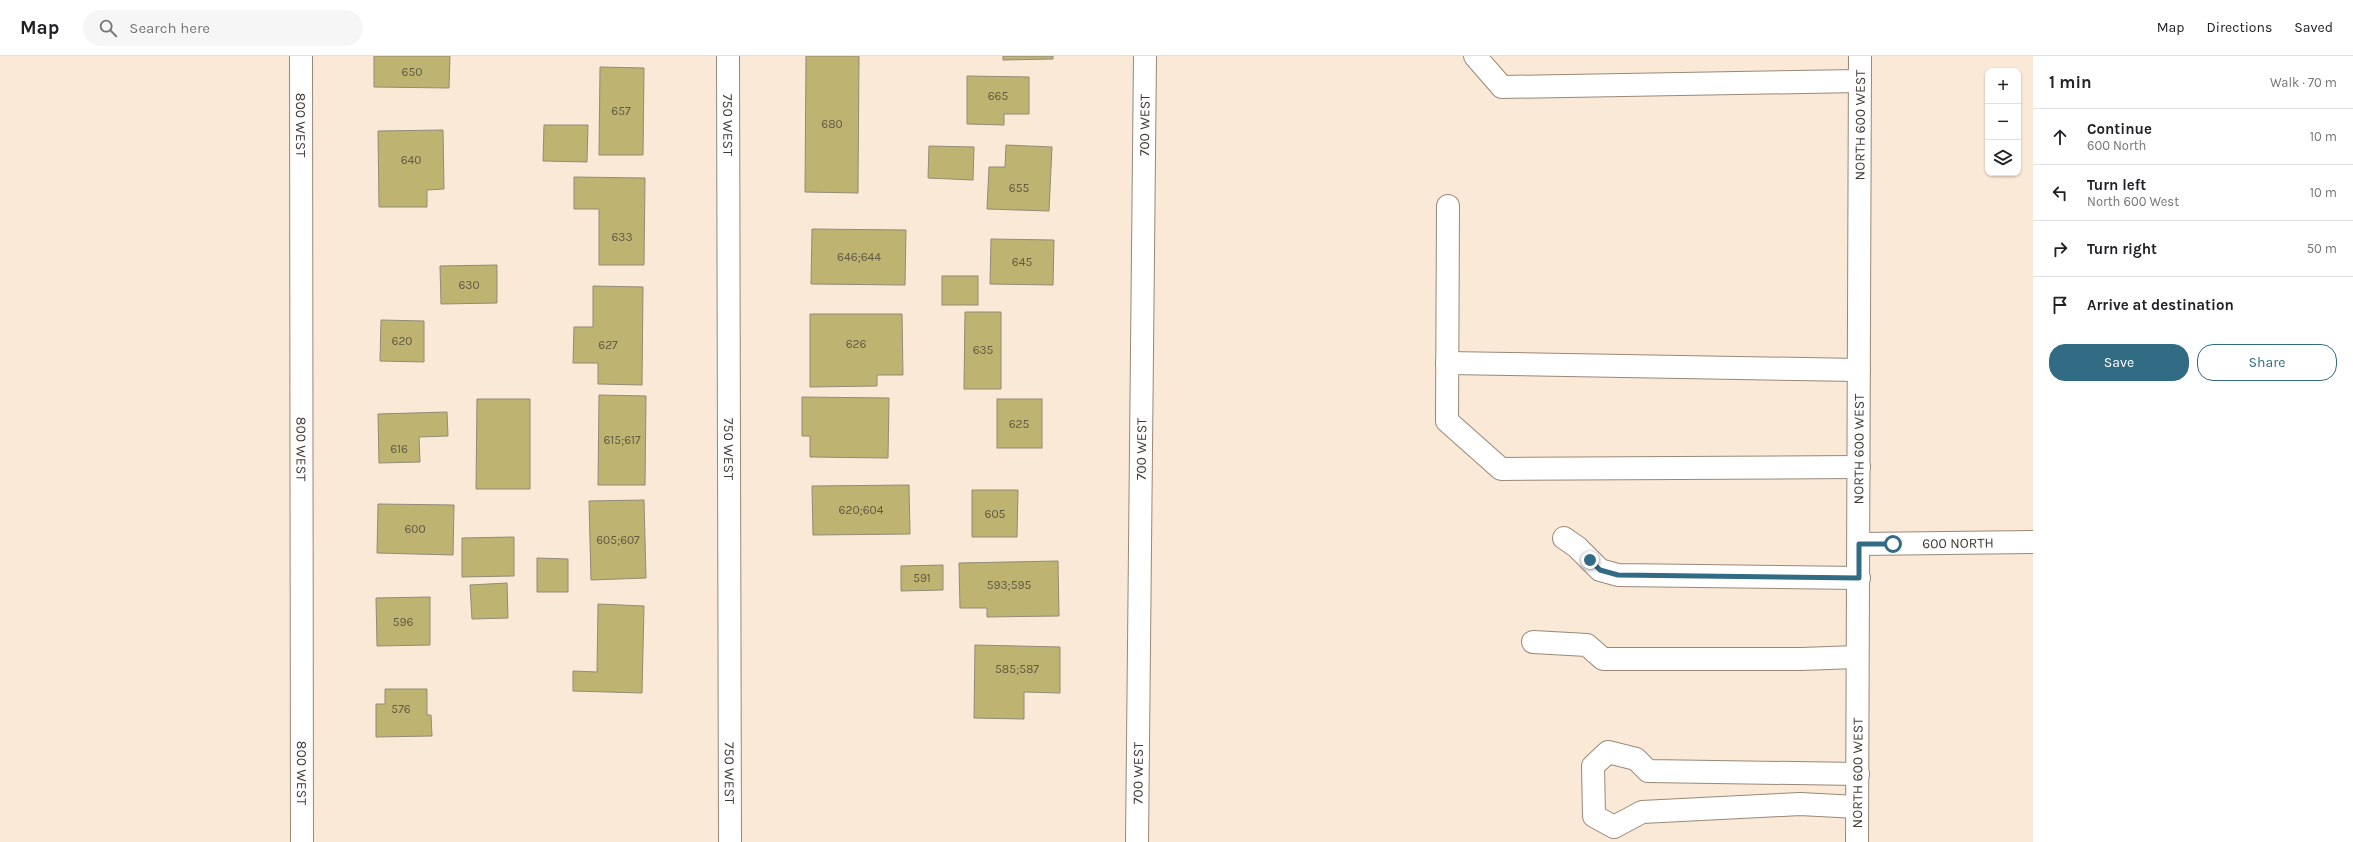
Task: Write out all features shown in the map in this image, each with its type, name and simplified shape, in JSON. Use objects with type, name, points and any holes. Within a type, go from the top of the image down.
[{"type":"street","name":"800 WEST","points":[[301,56],[302,842]]},
{"type":"street","name":"750 WEST","points":[[728,56],[730,842]]},
{"type":"street","name":"700 WEST","points":[[1137,842],[1145,56]]},
{"type":"street","points":[[1475,56],[1502,87],[1860,82]]},
{"type":"street","name":"NORTH 600 WEST","points":[[1857,842],[1860,56]]},
{"type":"street","points":[[1448,206],[1447,421],[1501,469],[1859,466]]},
{"type":"street","points":[[1447,364],[1860,370]]},
{"type":"street","points":[[1564,538],[1577,547],[1600,570],[1618,575],[1859,578]]},
{"type":"street","name":"600 NORTH","points":[[1859,544],[2033,542]]},
{"type":"street","points":[[1533,642],[1587,646],[1603,659],[1801,659],[1857,657]]},
{"type":"street","points":[[1857,807],[1800,804],[1642,812],[1614,827],[1594,816],[1593,766],[1608,752],[1636,759],[1648,771],[1858,774]]},
{"type":"building","points":[[374,56],[450,56],[449,88],[374,87]]},
{"type":"building","points":[[806,56],[859,56],[858,193],[805,192]]},
{"type":"building","points":[[1003,56],[1053,56],[1053,59],[1003,60]]},
{"type":"building","points":[[600,67],[644,68],[643,155],[599,155]]},
{"type":"building","points":[[967,76],[1029,77],[1029,114],[1004,114],[1004,125],[967,124]]},
{"type":"building","points":[[544,125],[588,125],[587,162],[543,161]]},
{"type":"building","points":[[443,130],[444,189],[427,190],[427,207],[379,207],[378,131]]},
{"type":"building","points":[[1006,145],[1052,147],[1049,211],[987,209],[989,167],[1005,167]]},
{"type":"building","points":[[929,146],[974,147],[973,180],[928,178]]},
{"type":"building","points":[[574,177],[645,178],[644,265],[599,265],[599,209],[574,209]]},
{"type":"building","points":[[812,229],[906,230],[905,285],[811,284]]},
{"type":"building","points":[[991,239],[1054,240],[1053,285],[990,284]]},
{"type":"building","points":[[497,265],[497,303],[441,304],[440,266]]},
{"type":"building","points":[[942,276],[978,276],[978,305],[942,305]]},
{"type":"building","points":[[593,286],[643,287],[642,385],[598,384],[598,363],[573,363],[574,327],[593,327]]},
{"type":"building","points":[[965,312],[1001,312],[1001,389],[964,389]]},
{"type":"building","points":[[810,314],[902,314],[903,375],[877,375],[877,386],[810,387]]},
{"type":"building","points":[[381,320],[424,321],[424,362],[380,361]]},
{"type":"building","points":[[599,395],[646,396],[645,485],[598,485]]},
{"type":"building","points":[[802,397],[889,398],[888,458],[810,457],[810,436],[802,436]]},
{"type":"building","points":[[477,399],[530,399],[530,489],[476,489]]},
{"type":"building","points":[[997,399],[1042,399],[1042,448],[997,448]]},
{"type":"building","points":[[447,412],[448,436],[419,437],[420,462],[379,463],[378,414]]},
{"type":"building","points":[[909,485],[910,534],[813,535],[812,486]]},
{"type":"building","points":[[972,490],[1018,490],[1017,537],[972,537]]},
{"type":"building","points":[[644,500],[646,578],[591,580],[589,501]]},
{"type":"building","points":[[378,504],[454,505],[453,555],[377,553]]},
{"type":"building","points":[[514,537],[514,576],[462,577],[462,538]]},
{"type":"building","points":[[537,558],[568,559],[568,592],[537,592]]},
{"type":"building","points":[[1058,561],[1059,616],[987,617],[987,608],[960,608],[959,563]]},
{"type":"building","points":[[943,565],[943,590],[901,591],[901,566]]},
{"type":"building","points":[[507,583],[508,618],[472,619],[470,585]]},
{"type":"building","points":[[430,597],[430,645],[377,646],[376,598]]},
{"type":"building","points":[[598,604],[644,606],[642,693],[573,691],[573,671],[597,672]]},
{"type":"building","points":[[975,645],[1060,647],[1060,693],[1024,692],[1024,719],[974,718]]},
{"type":"building","points":[[385,689],[427,689],[427,715],[431,715],[432,736],[376,737],[376,704],[385,704]]},
{"type":"route","points":[[1590,560],[1600,570],[1618,575],[1859,578],[1859,544],[1893,544]]}]
